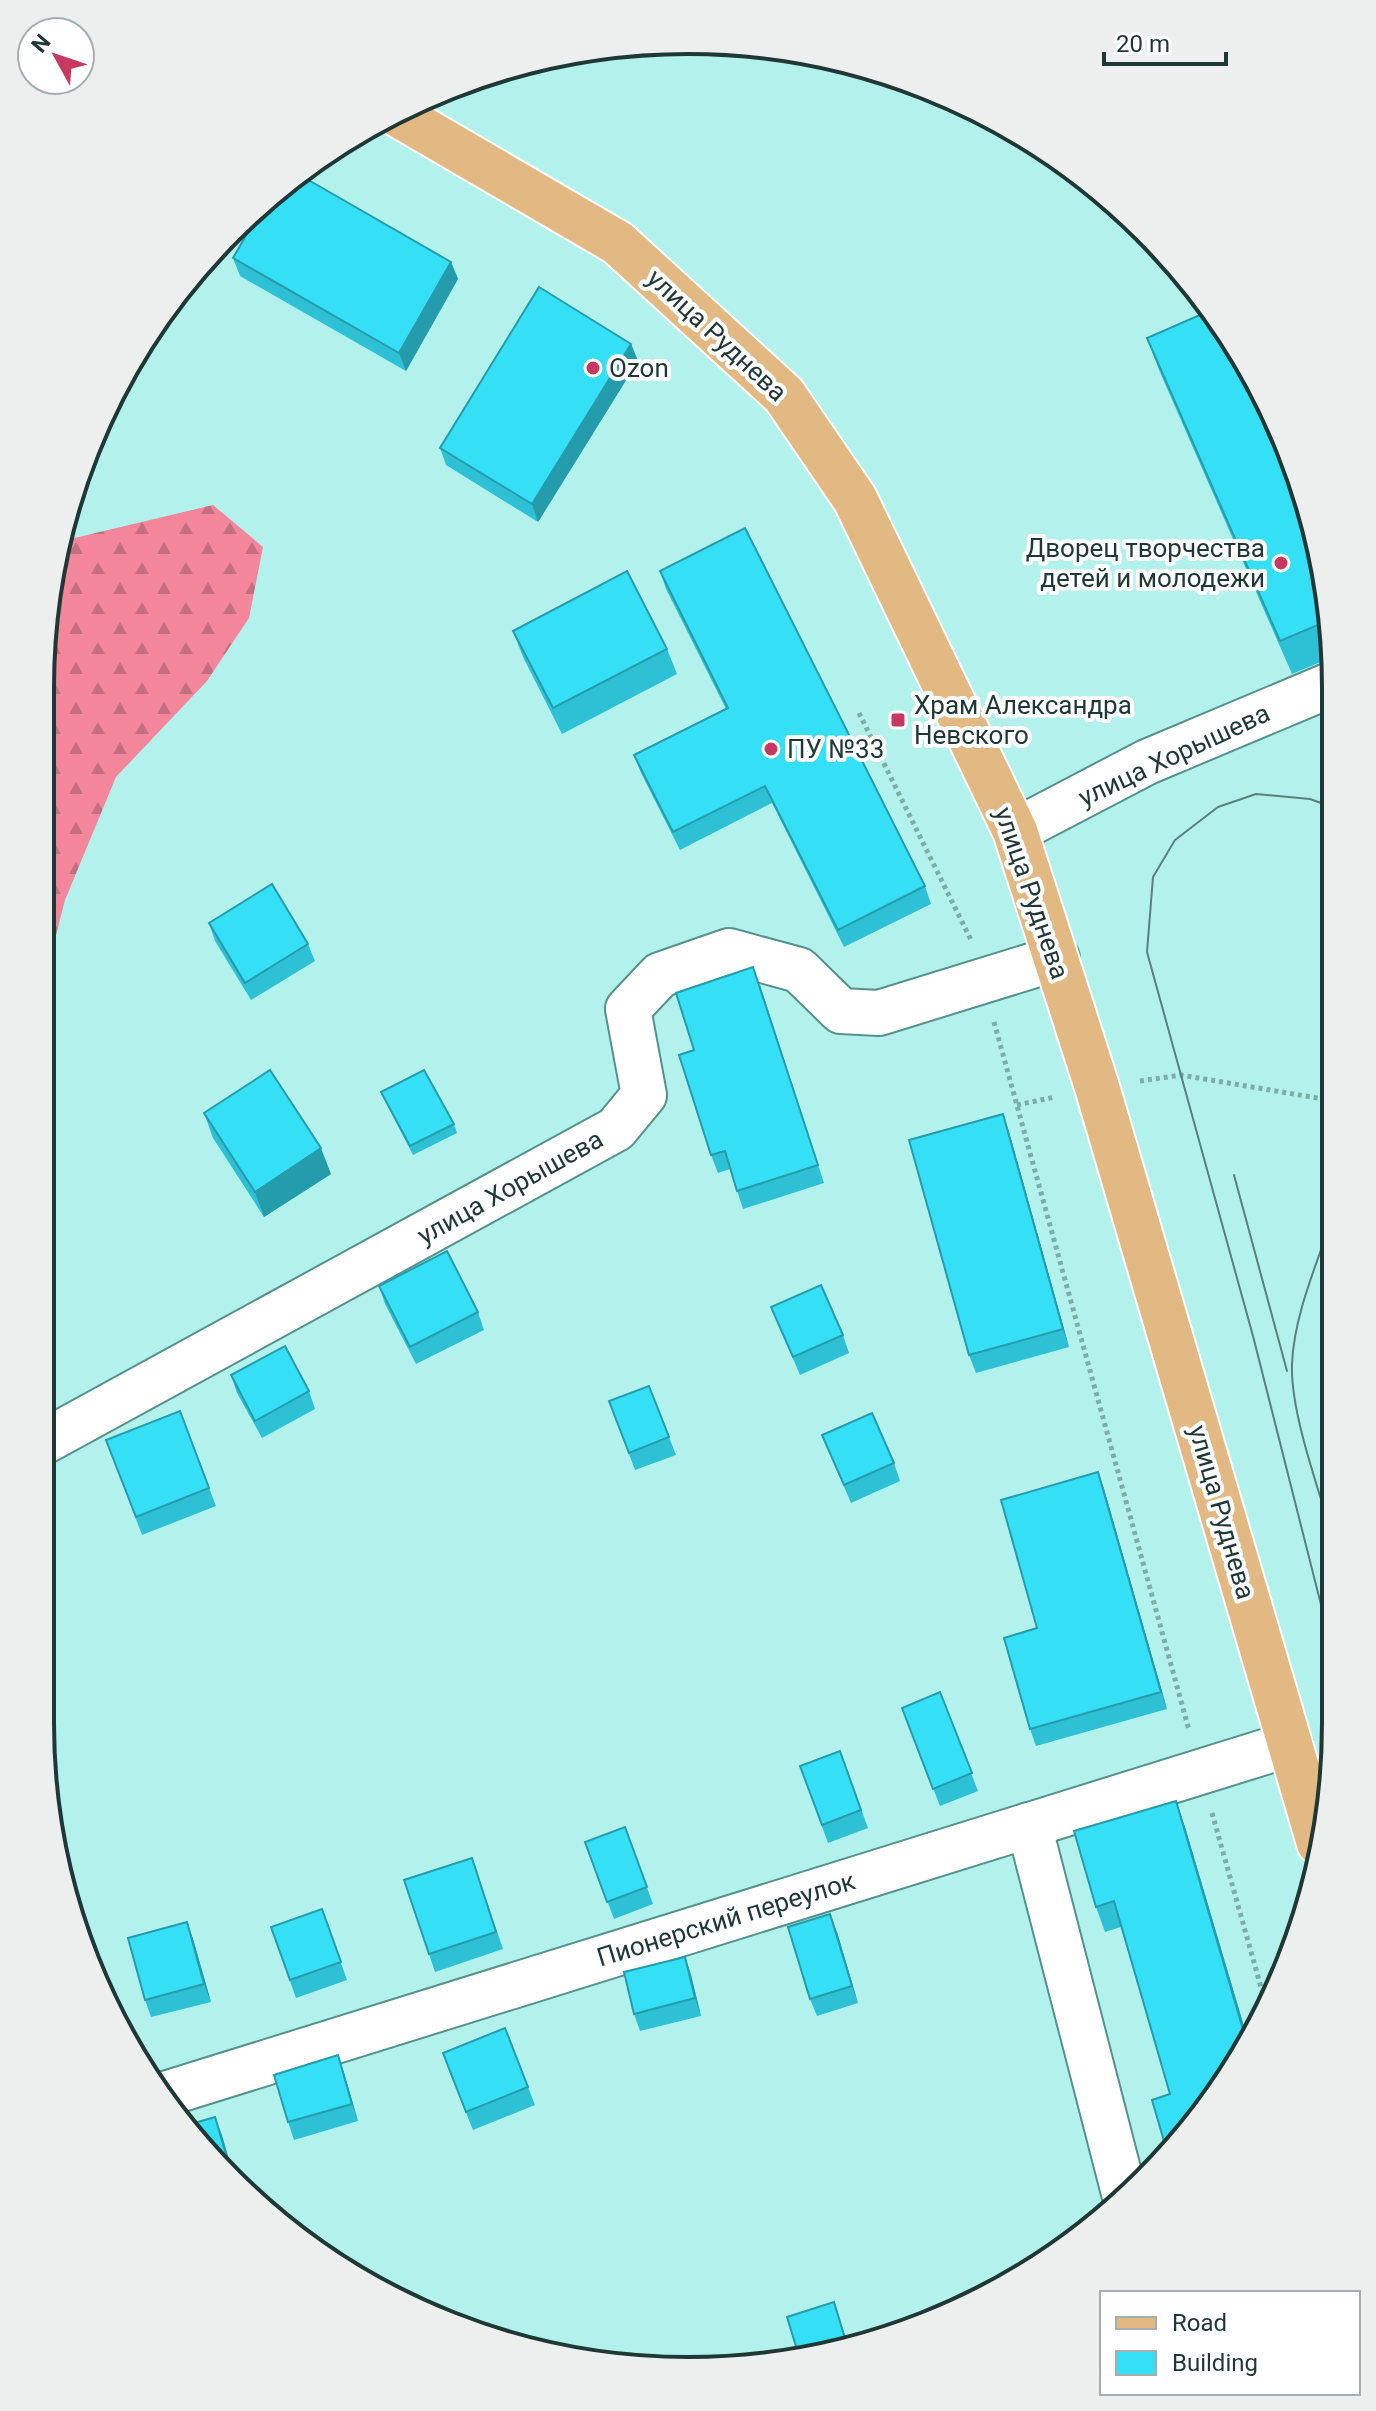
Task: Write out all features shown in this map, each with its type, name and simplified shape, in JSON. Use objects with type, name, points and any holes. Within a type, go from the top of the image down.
[{"type":"main road","name":"улица Руднева","points":[[407,120],[618,243],[784,395],[855,499],[1015,831],[1097,1087],[1314,1825]]},
{"type":"street","name":"улица Хорышева","points":[[1015,831],[1147,762],[1322,688]]},
{"type":"street","name":"улица Хорышева","points":[[54,1436],[616,1129],[644,1095],[628,1009],[660,975],[729,951],[799,970],[841,1011],[879,1013],[1057,958]]},
{"type":"street","name":"Пионерский переулок","points":[[173,2092],[1290,1744]]},
{"type":"street","points":[[1029,1825],[1122,2185]]},
{"type":"path","points":[[859,713],[970,936],[1262,1992]]},
{"type":"path","points":[[1017,1105],[1097,1087],[1181,1075],[1322,1099]]},
{"type":"green space","points":[[213,505],[263,547],[249,618],[207,681],[116,777],[65,900],[54,943],[55,647],[59,605],[72,539]]},
{"type":"building","points":[[309,180],[451,262],[399,353],[233,258],[248,233]]},
{"type":"building","points":[[539,287],[631,344],[532,504],[440,448]]},
{"type":"building","name":"Дворец творчества детей и молодежи","points":[[1200,315],[1237,371],[1274,445],[1288,484],[1310,564],[1319,625],[1280,641],[1147,338]]},
{"type":"building","name":"ПУ №33","points":[[745,528],[925,886],[838,930],[765,786],[673,832],[634,755],[728,708],[660,571]]},
{"type":"building","points":[[627,571],[667,649],[553,708],[513,631]]},
{"type":"building","points":[[272,884],[308,944],[245,983],[209,923]]},
{"type":"building","points":[[753,967],[818,1165],[737,1191],[725,1151],[711,1155],[679,1055],[694,1050],[676,993]]},
{"type":"building","points":[[270,1070],[321,1148],[255,1192],[204,1113]]},
{"type":"building","points":[[424,1070],[454,1124],[410,1146],[381,1092]]},
{"type":"building","points":[[1003,1114],[1063,1329],[969,1355],[909,1140]]},
{"type":"building","points":[[447,1251],[478,1312],[410,1347],[379,1286]]},
{"type":"building","points":[[821,1285],[843,1335],[793,1357],[771,1307]]},
{"type":"building","points":[[285,1346],[309,1391],[255,1421],[231,1375]]},
{"type":"building","points":[[649,1386],[669,1437],[629,1453],[609,1401]]},
{"type":"building","points":[[180,1411],[209,1488],[136,1517],[106,1440]]},
{"type":"building","points":[[872,1413],[894,1463],[844,1485],[822,1435]]},
{"type":"building","points":[[1098,1472],[1161,1692],[1030,1729],[1004,1638],[1037,1628],[1001,1500]]},
{"type":"building","points":[[940,1692],[972,1773],[933,1789],[902,1708]]},
{"type":"building","points":[[840,1751],[861,1810],[822,1825],[800,1766]]},
{"type":"building","points":[[1176,1801],[1243,2029],[1215,2075],[1164,2142],[1152,2100],[1170,2094],[1114,1901],[1096,1907],[1074,1831]]},
{"type":"building","points":[[625,1827],[647,1887],[607,1902],[585,1842]]},
{"type":"building","points":[[472,1858],[496,1932],[429,1954],[404,1880]]},
{"type":"building","points":[[322,1909],[341,1962],[290,1980],[271,1927]]},
{"type":"building","points":[[830,1914],[852,1986],[810,1999],[788,1927]]},
{"type":"building","points":[[187,1922],[204,1984],[145,2000],[128,1938]]},
{"type":"building","points":[[685,1957],[695,1998],[634,2014],[624,1972]]},
{"type":"building","points":[[505,2028],[528,2087],[466,2112],[443,2053]]},
{"type":"building","points":[[338,2055],[352,2104],[288,2122],[274,2075]]},
{"type":"building","points":[[215,2117],[227,2158],[211,2141],[196,2123]]},
{"type":"building","points":[[834,2302],[845,2337],[796,2348],[787,2317]]},
{"type":"tram line","points":[[1322,803],[1310,799],[1256,794],[1218,807],[1175,840],[1153,877],[1147,952],[1253,1336],[1322,1609]]},
{"type":"tram line","points":[[1234,1175],[1287,1371]]},
{"type":"tram line","points":[[1322,1247],[1297,1325],[1292,1364],[1301,1430],[1322,1502]]},
{"type":"place","name":"Ozon","points":[[593,368]]},
{"type":"place","name":"Дворец творчества детей и молодежи","points":[[1281,563]]},
{"type":"place","name":"Храм Александра Невского","points":[[898,720]]},
{"type":"place","name":"ПУ №33","points":[[771,749]]}]
